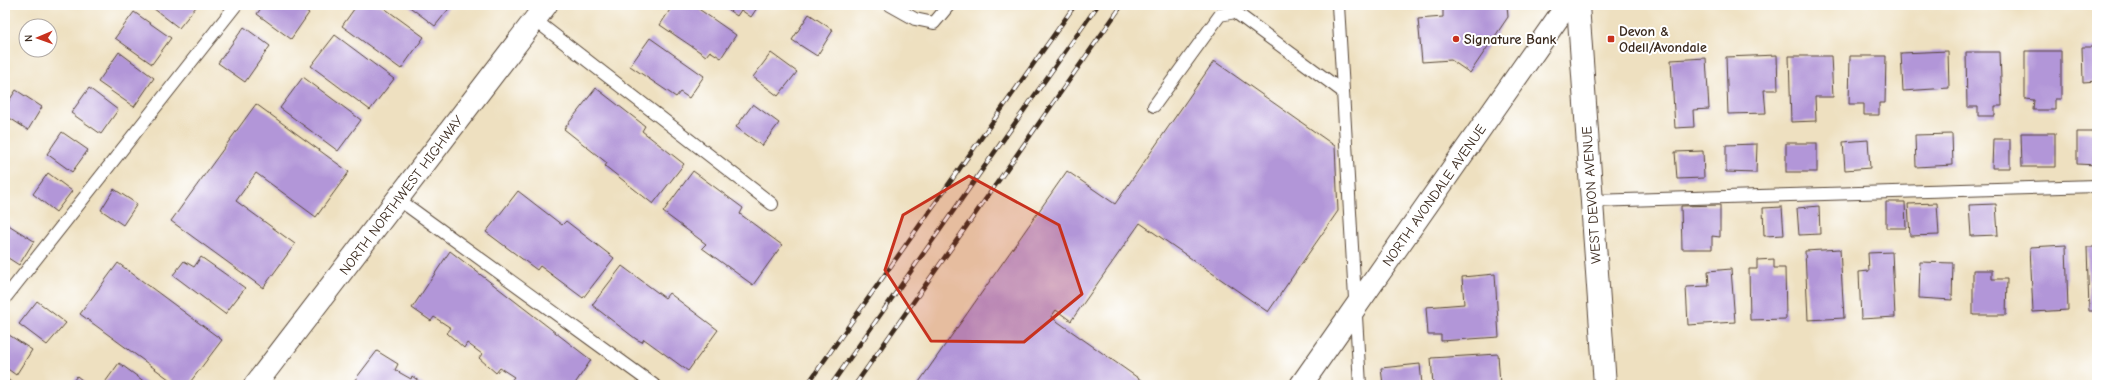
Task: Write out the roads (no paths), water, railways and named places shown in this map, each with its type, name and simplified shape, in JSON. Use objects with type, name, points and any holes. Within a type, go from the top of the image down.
[{"type":"street","name":"NORTH AVONDALE AVENUE","points":[[1301,385],[1567,5]]},
{"type":"street","name":"WEST DEVON AVENUE","points":[[1578,5],[1605,385]]},
{"type":"street","name":"NORTH NORTHWEST HIGHWAY","points":[[255,385],[540,12]]},
{"type":"lane","points":[[5,298],[236,5]]},
{"type":"lane","points":[[890,5],[915,19],[934,23],[949,5]]},
{"type":"lane","points":[[1338,5],[1354,309],[1360,385]]},
{"type":"lane","points":[[540,12],[772,204]]},
{"type":"lane","points":[[1154,106],[1220,15],[1235,12],[1342,91]]},
{"type":"lane","points":[[1591,201],[2097,186]]},
{"type":"lane","points":[[398,199],[654,385]]},
{"type":"railway","points":[[807,385],[1075,5]]},
{"type":"railway","points":[[831,385],[1098,5]]},
{"type":"railway","points":[[855,385],[1122,5]]},
{"type":"place","name":"Signature Bank","points":[[1456,39]]},
{"type":"place","name":"Devon & Odell/Avondale","points":[[1611,39]]}]
